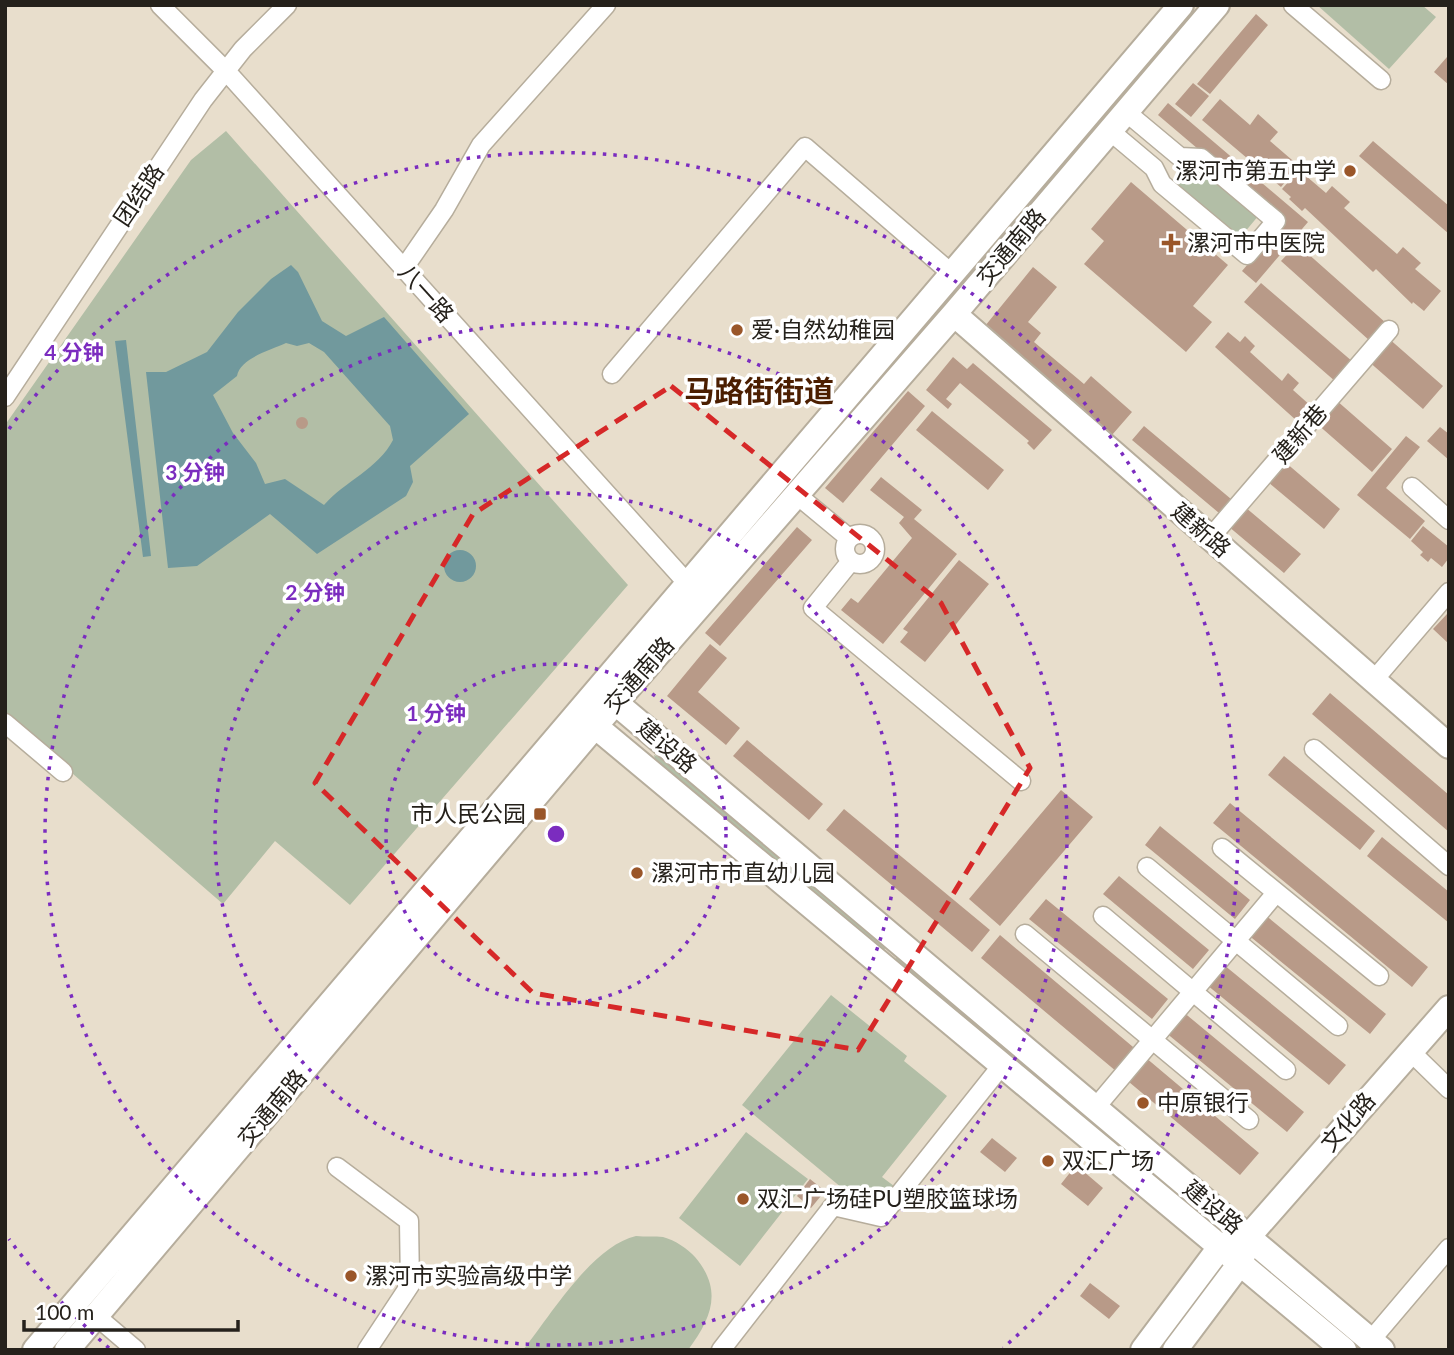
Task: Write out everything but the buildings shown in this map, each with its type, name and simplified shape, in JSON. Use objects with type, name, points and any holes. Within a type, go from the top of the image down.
[{"type":"main road","name":"交通南路","points":[[607,695],[688,584],[1181,5]]},
{"type":"main road","name":"交通南路","points":[[35,1350],[607,695],[797,495],[1217,5]]},
{"type":"main road","name":"建新路","points":[[954,314],[1449,746]]},
{"type":"main road","points":[[778,478],[797,495]]},
{"type":"main road","points":[[595,726],[607,695]]},
{"type":"main road","name":"建设路","points":[[607,695],[1376,1345]]},
{"type":"main road","name":"交通南路","points":[[66,1350],[595,726]]},
{"type":"main road","name":"建设路","points":[[595,726],[1344,1350]]},
{"type":"main road","points":[[881,964],[900,943]]},
{"type":"main road","name":"文化路","points":[[1175,1350],[1241,1262],[1248,1237],[1449,1008]]},
{"type":"main road","points":[[1080,1128],[1096,1107]]},
{"type":"main road","points":[[1143,1350],[1221,1245],[1248,1237]]},
{"type":"street","name":"八一路","points":[[160,5],[227,72],[688,584]]},
{"type":"street","name":"团结路","points":[[5,397],[203,100],[243,49],[288,5]]},
{"type":"street","points":[[404,268],[444,209],[481,145],[606,5]]},
{"type":"street","points":[[1293,5],[1381,80]]},
{"type":"street","points":[[1110,131],[1154,168],[1162,184],[1247,255],[1276,221],[1201,158],[1180,158],[1126,113]]},
{"type":"street","points":[[612,374],[805,147],[951,273]]},
{"type":"street","name":"建新巷","points":[[1210,538],[1389,330]]},
{"type":"street","points":[[1412,487],[1449,520]]},
{"type":"street","points":[[797,495],[849,538]]},
{"type":"street","points":[[849,538],[863,534],[871,538],[875,547],[873,556],[866,563],[851,561]]},
{"type":"street","points":[[849,538],[846,552],[851,561]]},
{"type":"street","points":[[851,561],[813,608],[1021,781]]},
{"type":"street","points":[[1373,681],[1449,592]]},
{"type":"street","points":[[5,723],[63,772]]},
{"type":"street","points":[[1314,749],[1449,866]]},
{"type":"street","points":[[1222,848],[1379,976]]},
{"type":"street","points":[[1147,867],[1338,1026]]},
{"type":"street","points":[[1096,1107],[1276,893]]},
{"type":"street","points":[[1103,916],[1286,1070]]},
{"type":"street","points":[[1025,934],[1249,1120]]},
{"type":"street","points":[[1410,1051],[1449,1090]]},
{"type":"street","points":[[721,1350],[833,1206],[881,1216],[1002,1065]]},
{"type":"street","points":[[337,1167],[409,1221],[411,1285],[367,1350]]},
{"type":"street","points":[[1376,1345],[1449,1248]]},
{"type":"street","points":[[96,1316],[136,1350]]},
{"type":"highlighted area","points":[[671,386],[941,603],[1030,768],[858,1050],[533,993],[315,783],[473,514]]},
{"type":"green space","points":[[1317,5],[1422,5],[1436,17],[1389,69]]},
{"type":"green space","points":[[226,131],[628,585],[350,905],[275,841],[223,904],[5,715],[5,425],[191,160]]},
{"type":"green space","points":[[1193,159],[1259,215],[1239,239],[1173,183]]},
{"type":"green space","points":[[654,755],[662,758],[887,946],[882,952],[657,765]]},
{"type":"green space","points":[[899,955],[1081,1106],[1075,1113],[893,962]]},
{"type":"green space","points":[[831,995],[907,1056],[904,1061],[947,1096],[882,1177],[894,1186],[875,1197],[862,1197],[842,1188],[742,1105]]},
{"type":"green space","name":"双汇广场硅PU塑胶篮球场","points":[[746,1132],[808,1179],[740,1266],[679,1218]]},
{"type":"green space","points":[[636,1236],[672,1240],[692,1254],[704,1269],[709,1281],[711,1304],[703,1327],[688,1350],[523,1350],[588,1267],[620,1242]]},
{"type":"water","points":[[291,265],[298,272],[322,321],[346,336],[384,317],[469,414],[410,466],[413,482],[406,496],[317,554],[270,514],[197,566],[168,568],[146,372],[166,372],[207,352],[238,312],[271,279]],"holes":[[[286,343],[297,346],[309,343],[324,352],[390,426],[393,440],[379,459],[324,505],[285,479],[265,484],[256,463],[233,433],[213,395],[237,376],[250,359]]]},
{"type":"water","points":[[126,340],[151,556],[143,557],[115,341]]},
{"type":"water","points":[[460,550],[472,554],[476,566],[472,578],[460,582],[448,578],[444,566],[448,554]]},
{"type":"place","name":"漯河市第五中学","points":[[1350,171]]},
{"type":"place","name":"漯河市中医院","points":[[1171,243]]},
{"type":"place","name":"爱·自然幼稚园","points":[[737,330]]},
{"type":"place","name":"市人民公园","points":[[540,814]]},
{"type":"place","name":"漯河市市直幼儿园","points":[[637,873]]},
{"type":"place","name":"中原银行","points":[[1143,1103]]},
{"type":"place","name":"双汇广场","points":[[1048,1161]]},
{"type":"place","name":"双汇广场硅PU塑胶篮球场","points":[[743,1199]]},
{"type":"place","name":"漯河市实验高级中学","points":[[351,1276]]},
{"type":"district","name":"马路街街道","points":[[759,392]]}]
